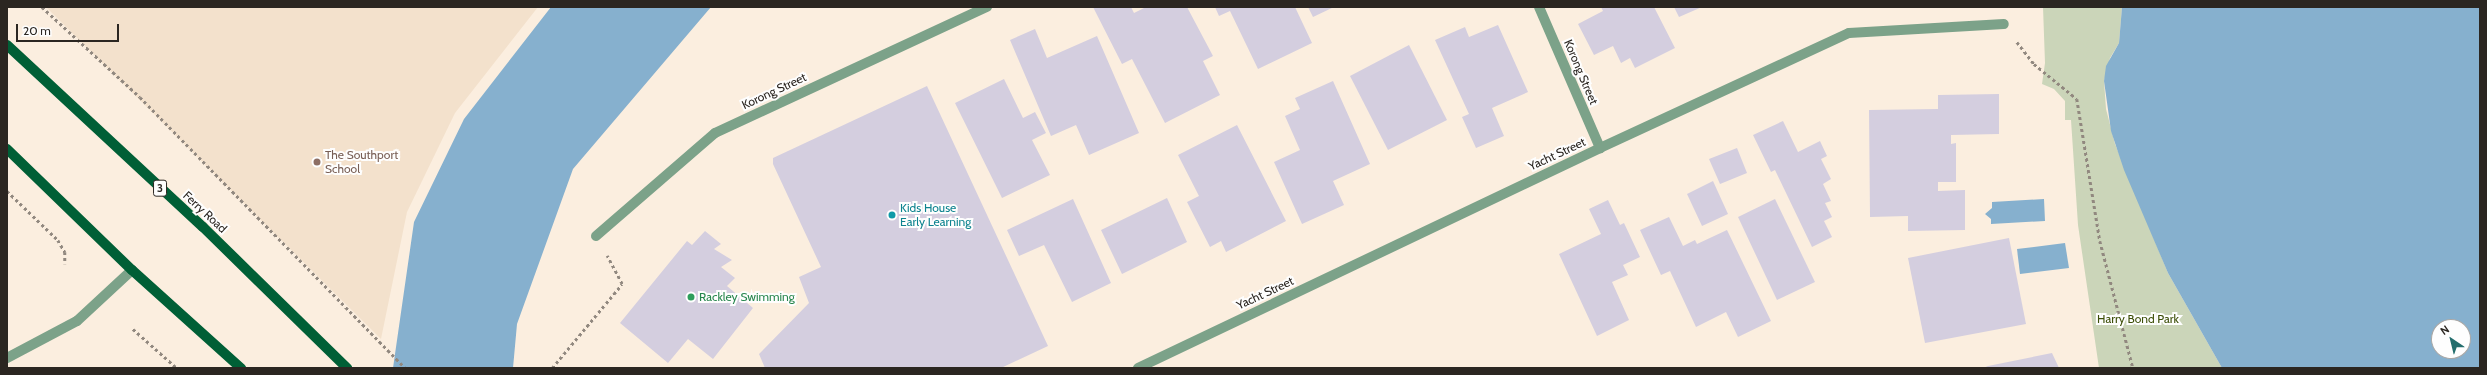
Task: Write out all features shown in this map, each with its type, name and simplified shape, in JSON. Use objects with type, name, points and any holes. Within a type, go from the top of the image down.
[{"type":"main road","name":"Ferry Road","points":[[7,45],[312,331],[347,368]]},
{"type":"main road","points":[[7,149],[132,270],[241,368]]},
{"type":"street","name":"Korong Street","points":[[596,236],[714,133],[987,7]]},
{"type":"street","name":"Korong Street","points":[[1539,7],[1600,148]]},
{"type":"street","name":"Yacht Street","points":[[1138,368],[1600,148],[1849,33],[2004,24]]},
{"type":"street","points":[[7,358],[77,321],[132,270]]},
{"type":"path","points":[[42,7],[140,97],[405,368]]},
{"type":"path","points":[[2004,24],[2034,64],[2077,99],[2100,241],[2133,368]]},
{"type":"path","points":[[7,191],[58,240],[65,252],[65,264]]},
{"type":"path","points":[[552,368],[622,284],[596,236]]},
{"type":"path","points":[[133,329],[177,368]]},
{"type":"shaded area","name":"The Southport School","points":[[46,7],[538,7],[455,113],[407,212],[381,339]]},
{"type":"green space","name":"Harry Bond Park","points":[[2043,7],[2122,7],[2119,43],[2110,58],[2104,81],[2106,109],[2115,144],[2168,273],[2222,368],[2099,368],[2078,225],[2071,120],[2065,120],[2065,101],[2054,89],[2042,84],[2045,63]]},
{"type":"water","points":[[551,7],[711,7],[573,169],[517,324],[513,368],[393,368],[414,222],[464,119]]},
{"type":"water","points":[[2122,7],[2480,7],[2480,368],[2222,368],[2168,273],[2124,170],[2111,131],[2104,81],[2106,66],[2119,43]]},
{"type":"water","points":[[2044,199],[2045,221],[1991,224],[1991,219],[1985,214],[1992,208],[1992,202]]},
{"type":"water","points":[[2065,243],[2069,268],[2020,274],[2017,249]]},
{"type":"building","points":[[1093,7],[1131,7],[1134,13],[1146,7],[1187,7],[1213,56],[1203,61],[1220,95],[1165,123],[1132,59],[1122,64]]},
{"type":"building","points":[[1215,7],[1295,7],[1312,43],[1258,69],[1230,11],[1219,16]]},
{"type":"building","points":[[1308,7],[1334,7],[1313,17]]},
{"type":"building","points":[[1601,7],[1654,7],[1675,48],[1635,68],[1630,58],[1621,63],[1613,46],[1594,55],[1578,24],[1603,11]]},
{"type":"building","points":[[1674,7],[1702,7],[1679,17]]},
{"type":"building","points":[[1498,25],[1528,92],[1492,108],[1504,136],[1476,148],[1462,117],[1469,114],[1435,40],[1465,27],[1469,37]]},
{"type":"building","points":[[1035,29],[1047,58],[1097,36],[1139,133],[1089,155],[1076,125],[1051,136],[1010,40]]},
{"type":"building","points":[[1409,45],[1447,120],[1388,150],[1350,76]]},
{"type":"building","points":[[1004,79],[1023,118],[1035,112],[1046,133],[1032,140],[1050,175],[1002,198],[955,103]]},
{"type":"building","points":[[1333,81],[1370,164],[1333,181],[1344,205],[1302,224],[1274,162],[1300,150],[1285,116],[1300,109],[1295,98]]},
{"type":"building","name":"Kids House Early Learning","points":[[927,86],[1048,346],[1001,368],[765,368],[759,354],[809,303],[799,277],[821,267],[773,164],[773,158]]},
{"type":"building","points":[[1999,94],[1999,134],[1951,135],[1951,144],[1956,143],[1956,182],[1938,182],[1938,191],[1965,190],[1965,230],[1908,231],[1908,216],[1870,217],[1869,110],[1938,109],[1938,95]]},
{"type":"building","points":[[1783,121],[1798,152],[1820,141],[1827,156],[1821,159],[1831,179],[1823,184],[1831,201],[1825,203],[1832,217],[1824,221],[1832,237],[1812,247],[1775,170],[1771,172],[1753,135]]},
{"type":"building","points":[[1237,125],[1286,221],[1226,252],[1221,241],[1210,247],[1187,202],[1199,196],[1178,155]]},
{"type":"building","points":[[1737,148],[1747,173],[1720,184],[1709,159]]},
{"type":"building","points":[[1713,181],[1728,214],[1702,226],[1687,194]]},
{"type":"building","points":[[1167,198],[1187,242],[1122,274],[1101,230]]},
{"type":"building","points":[[1073,199],[1111,283],[1072,302],[1044,245],[1019,256],[1007,230]]},
{"type":"building","points":[[1775,199],[1815,282],[1777,300],[1738,217]]},
{"type":"building","points":[[1608,200],[1620,225],[1624,223],[1640,257],[1623,265],[1628,275],[1612,282],[1629,320],[1597,336],[1559,254],[1601,234],[1589,209]]},
{"type":"building","points":[[1669,217],[1683,246],[1695,240],[1697,244],[1727,230],[1771,321],[1738,337],[1726,312],[1696,327],[1670,271],[1661,275],[1640,230]]},
{"type":"building","name":"Rackley Swimming","points":[[705,231],[721,244],[714,249],[732,260],[721,267],[735,278],[727,286],[753,308],[713,359],[688,339],[668,363],[620,323],[687,241],[692,245]]},
{"type":"building","points":[[2009,238],[2026,324],[1925,343],[1908,258]]},
{"type":"building","points":[[2052,353],[2059,368],[1983,368],[1988,366]]},
{"type":"place","name":"The Southport School","points":[[317,162]]},
{"type":"place","name":"Kids House Early Learning","points":[[892,215]]},
{"type":"place","name":"Rackley Swimming","points":[[691,297]]}]
